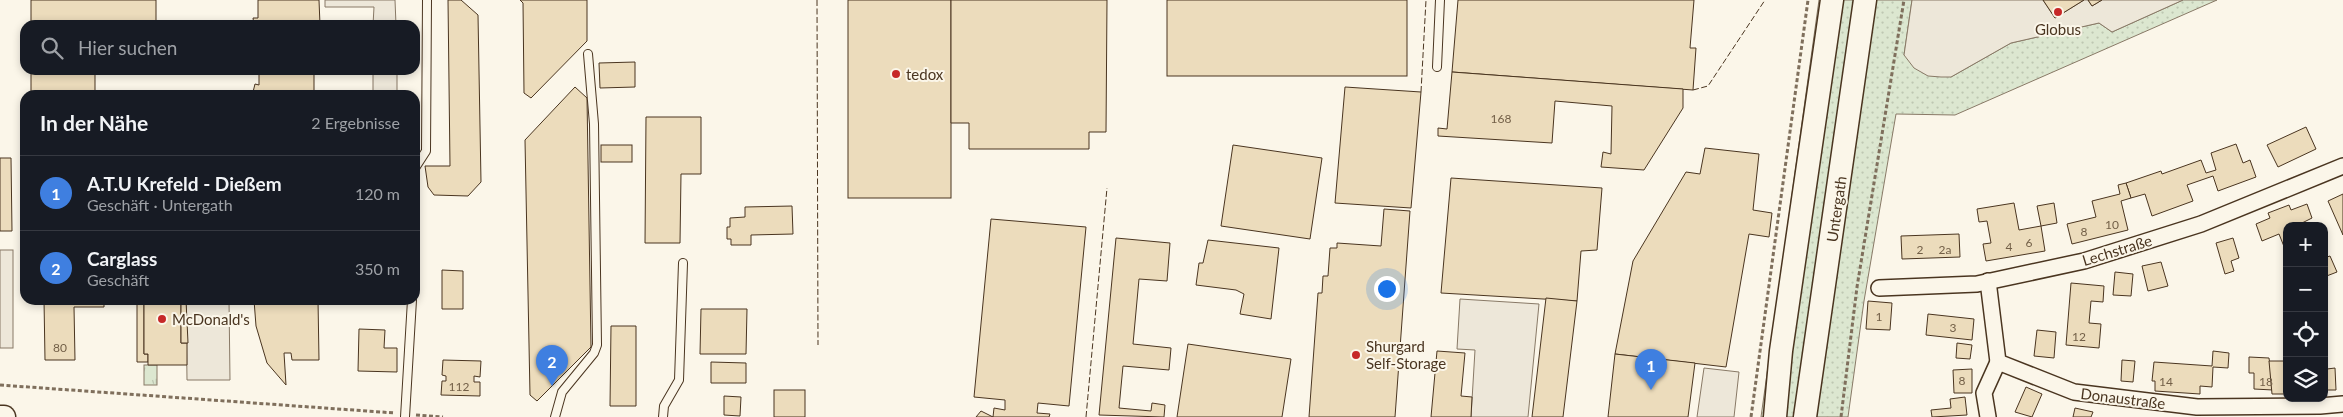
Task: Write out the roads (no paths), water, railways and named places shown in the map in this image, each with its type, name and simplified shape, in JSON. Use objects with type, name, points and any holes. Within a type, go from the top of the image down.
[{"type":"main road","points":[[1775,417],[1782,351],[1832,0]]},
{"type":"main road","name":"Untergath","points":[[1805,417],[1866,0]]},
{"type":"main road","points":[[1763,417],[1782,351]]},
{"type":"street","points":[[1860,34],[1877,0]]},
{"type":"street","name":"Lechstraße","points":[[1879,288],[1977,284],[2084,261],[2201,224],[2343,166]]},
{"type":"street","points":[[1988,281],[1998,362],[1984,393],[1988,417]]},
{"type":"street","name":"Donaustraße","points":[[1998,362],[2074,392],[2188,406],[2320,406],[2343,404]]},
{"type":"lane","points":[[420,161],[426,151],[427,0]]},
{"type":"lane","points":[[1437,67],[1440,0]]},
{"type":"lane","points":[[555,417],[562,392],[594,353],[597,345],[594,124],[588,54]]},
{"type":"lane","points":[[663,417],[664,406],[678,380],[683,263]]},
{"type":"lane","points":[[405,416],[412,305]]},
{"type":"place","name":"Globus","points":[[2058,12]]},
{"type":"place","name":"tedox","points":[[896,74]]},
{"type":"place","name":"McDonald's","points":[[162,319]]},
{"type":"place","name":"Shurgard Self-Storage","points":[[1356,355]]},
{"type":"place","name":"Carglass","points":[[552,386]]},
{"type":"place","name":"A.T.U Krefeld - Dießem","points":[[1651,390]]}]
